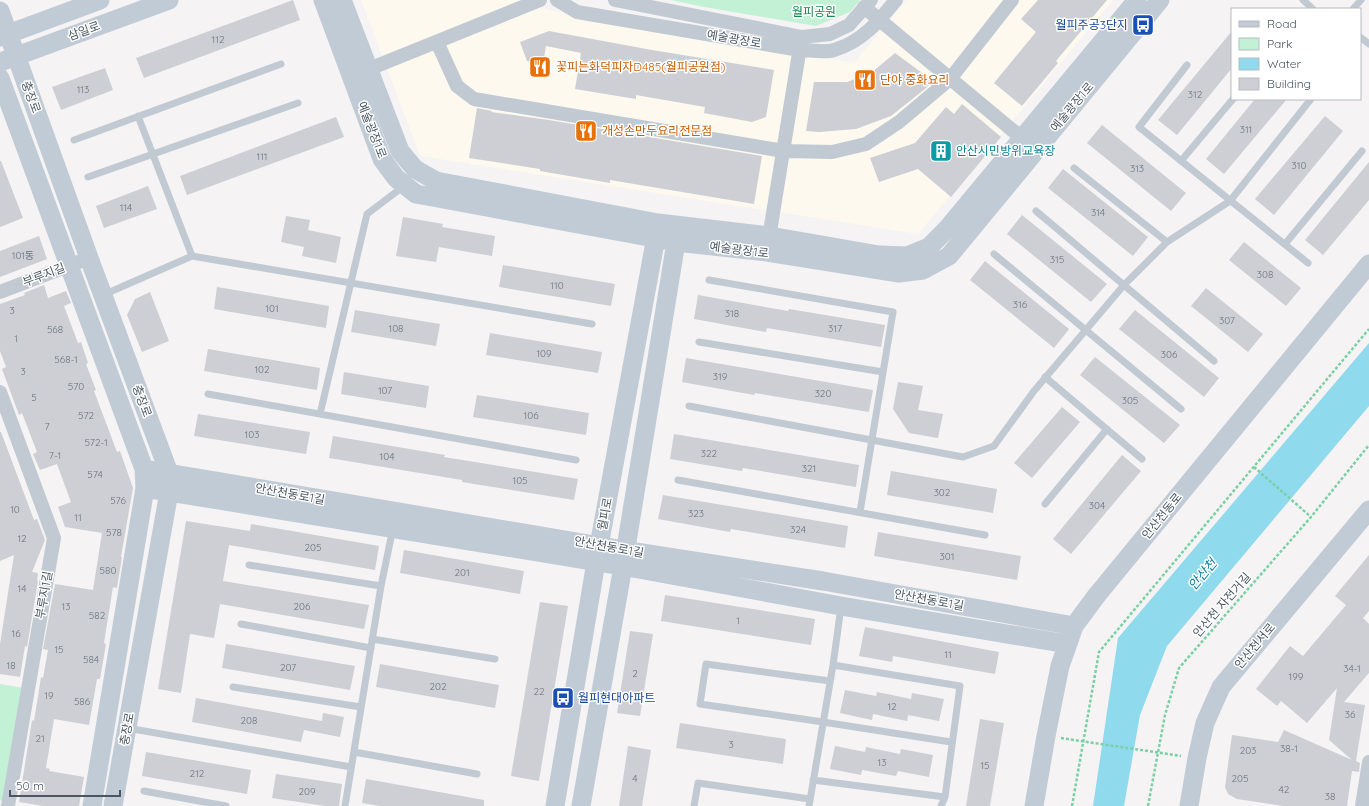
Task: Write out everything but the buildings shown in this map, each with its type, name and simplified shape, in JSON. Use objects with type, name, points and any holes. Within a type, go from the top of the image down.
[{"type":"street","name":"삼일로","points":[[4,36],[100,0]]},
{"type":"street","name":"삼일로","points":[[8,59],[169,0]]},
{"type":"street","name":"예술광장1로","points":[[323,0],[400,151],[415,169],[436,181],[657,231]]},
{"type":"street","name":"예술광장1로","points":[[342,0],[382,159],[396,178],[416,194],[678,234],[880,255],[907,256],[929,247],[946,230],[1029,144],[1160,0]]},
{"type":"street","points":[[360,73],[540,0]]},
{"type":"street","name":"예술광장로","points":[[557,0],[577,12],[801,44],[833,50],[860,39],[880,20],[896,0]]},
{"type":"street","name":"예술광장로","points":[[615,0],[801,44],[850,25],[868,4]]},
{"type":"street","points":[[437,42],[457,86],[474,99],[784,151],[832,152],[866,144],[899,122],[950,79],[1012,0]]},
{"type":"street","name":"예술광장1로","points":[[1029,144],[1137,0]]},
{"type":"street","points":[[868,4],[880,20],[1029,144]]},
{"type":"street","name":"충장로","points":[[0,12],[8,59],[89,258],[169,482],[113,806]]},
{"type":"street","points":[[768,244],[801,44]]},
{"type":"street","name":"충장로","points":[[0,78],[144,469],[145,488],[92,806]]},
{"type":"street","name":"월피로","points":[[555,806],[598,554],[657,231]]},
{"type":"street","name":"월피로","points":[[581,806],[678,234]]},
{"type":"street","name":"부루지길","points":[[0,292],[89,258]]},
{"type":"street","name":"안산천동로","points":[[1034,806],[1060,666],[1074,626],[1097,595],[1369,264]]},
{"type":"street","name":"부루지1길","points":[[0,392],[54,538],[8,806]]},
{"type":"street","name":"안산천동로1길","points":[[144,469],[169,482],[393,528],[598,554]]},
{"type":"street","name":"안산천동로1길","points":[[145,488],[169,482],[624,558],[823,581],[1074,626]]},
{"type":"street","name":"안산천서로","points":[[1189,806],[1197,758],[1205,723],[1221,687],[1369,510]]},
{"type":"street","name":"안산천동로1길","points":[[624,558],[841,606],[1067,644]]},
{"type":"street","points":[[1362,806],[1369,762]]},
{"type":"lane","points":[[1303,0],[1312,8]]},
{"type":"lane","points":[[1354,8],[1361,0]]},
{"type":"lane","points":[[74,140],[282,64]]},
{"type":"lane","points":[[1187,65],[1139,127],[1308,263]]},
{"type":"lane","points":[[1181,161],[1232,100]]},
{"type":"lane","points":[[689,406],[964,457],[994,446],[1034,391],[1124,285],[1167,242],[1230,201],[1310,100]]},
{"type":"lane","points":[[88,177],[298,103]]},
{"type":"lane","points":[[138,116],[192,256]]},
{"type":"lane","points":[[1284,244],[1362,151]]},
{"type":"lane","points":[[1074,168],[1167,242]]},
{"type":"lane","points":[[320,414],[367,214],[405,185]]},
{"type":"lane","points":[[1036,212],[1214,361]]},
{"type":"lane","points":[[994,254],[1181,409]]},
{"type":"lane","points":[[103,295],[192,256],[592,324]]},
{"type":"lane","points":[[709,280],[893,312],[860,512]]},
{"type":"lane","points":[[700,342],[883,372]]},
{"type":"lane","points":[[1045,378],[1142,459]]},
{"type":"lane","points":[[208,394],[576,460]]},
{"type":"lane","points":[[1045,504],[1107,430]]},
{"type":"lane","points":[[678,480],[985,535]]},
{"type":"lane","points":[[344,806],[381,586],[393,528]]},
{"type":"lane","points":[[250,565],[381,586]]},
{"type":"lane","points":[[694,806],[698,782],[809,803],[833,665],[841,606]]},
{"type":"lane","points":[[241,624],[371,648]]},
{"type":"lane","points":[[372,639],[495,659]]},
{"type":"lane","points":[[830,681],[706,664],[700,704],[951,742]]},
{"type":"lane","points":[[833,665],[960,686],[951,742],[945,797],[942,806]]},
{"type":"lane","points":[[233,688],[361,707]]},
{"type":"lane","points":[[127,728],[351,767]]},
{"type":"lane","points":[[354,752],[477,774]]},
{"type":"lane","points":[[813,780],[945,797]]},
{"type":"lane","points":[[144,791],[226,806]]},
{"type":"path","points":[[1072,806],[1099,652],[1369,329]]},
{"type":"path","name":"안산천 자전거길","points":[[1148,806],[1165,715],[1178,668],[1311,517],[1369,444]]},
{"type":"path","points":[[1254,467],[1311,517]]},
{"type":"path","points":[[1046,736],[1197,758]]},
{"type":"shaded area","points":[[361,0],[538,0],[542,9],[854,63],[906,0],[1113,0],[918,234],[420,156]]},
{"type":"green space","name":"월피공원","points":[[671,0],[860,0],[850,12],[816,26]]},
{"type":"green space","points":[[0,684],[24,688],[6,798],[0,801]]},
{"type":"water","name":"안산천","points":[[1369,343],[1369,406],[1167,646],[1140,715],[1124,806],[1093,806],[1118,638]]},
{"type":"place","name":"월피주공3단지","points":[[1143,25]]},
{"type":"place","name":"꽃피는화덕피자D485(월피공원점)","points":[[540,67]]},
{"type":"place","name":"단야 중화요리","points":[[865,80]]},
{"type":"place","name":"개성손만두요리전문점","points":[[586,131]]},
{"type":"place","name":"안산시민방위교육장","points":[[941,151]]},
{"type":"place","name":"월피현대아파트","points":[[563,698]]}]
